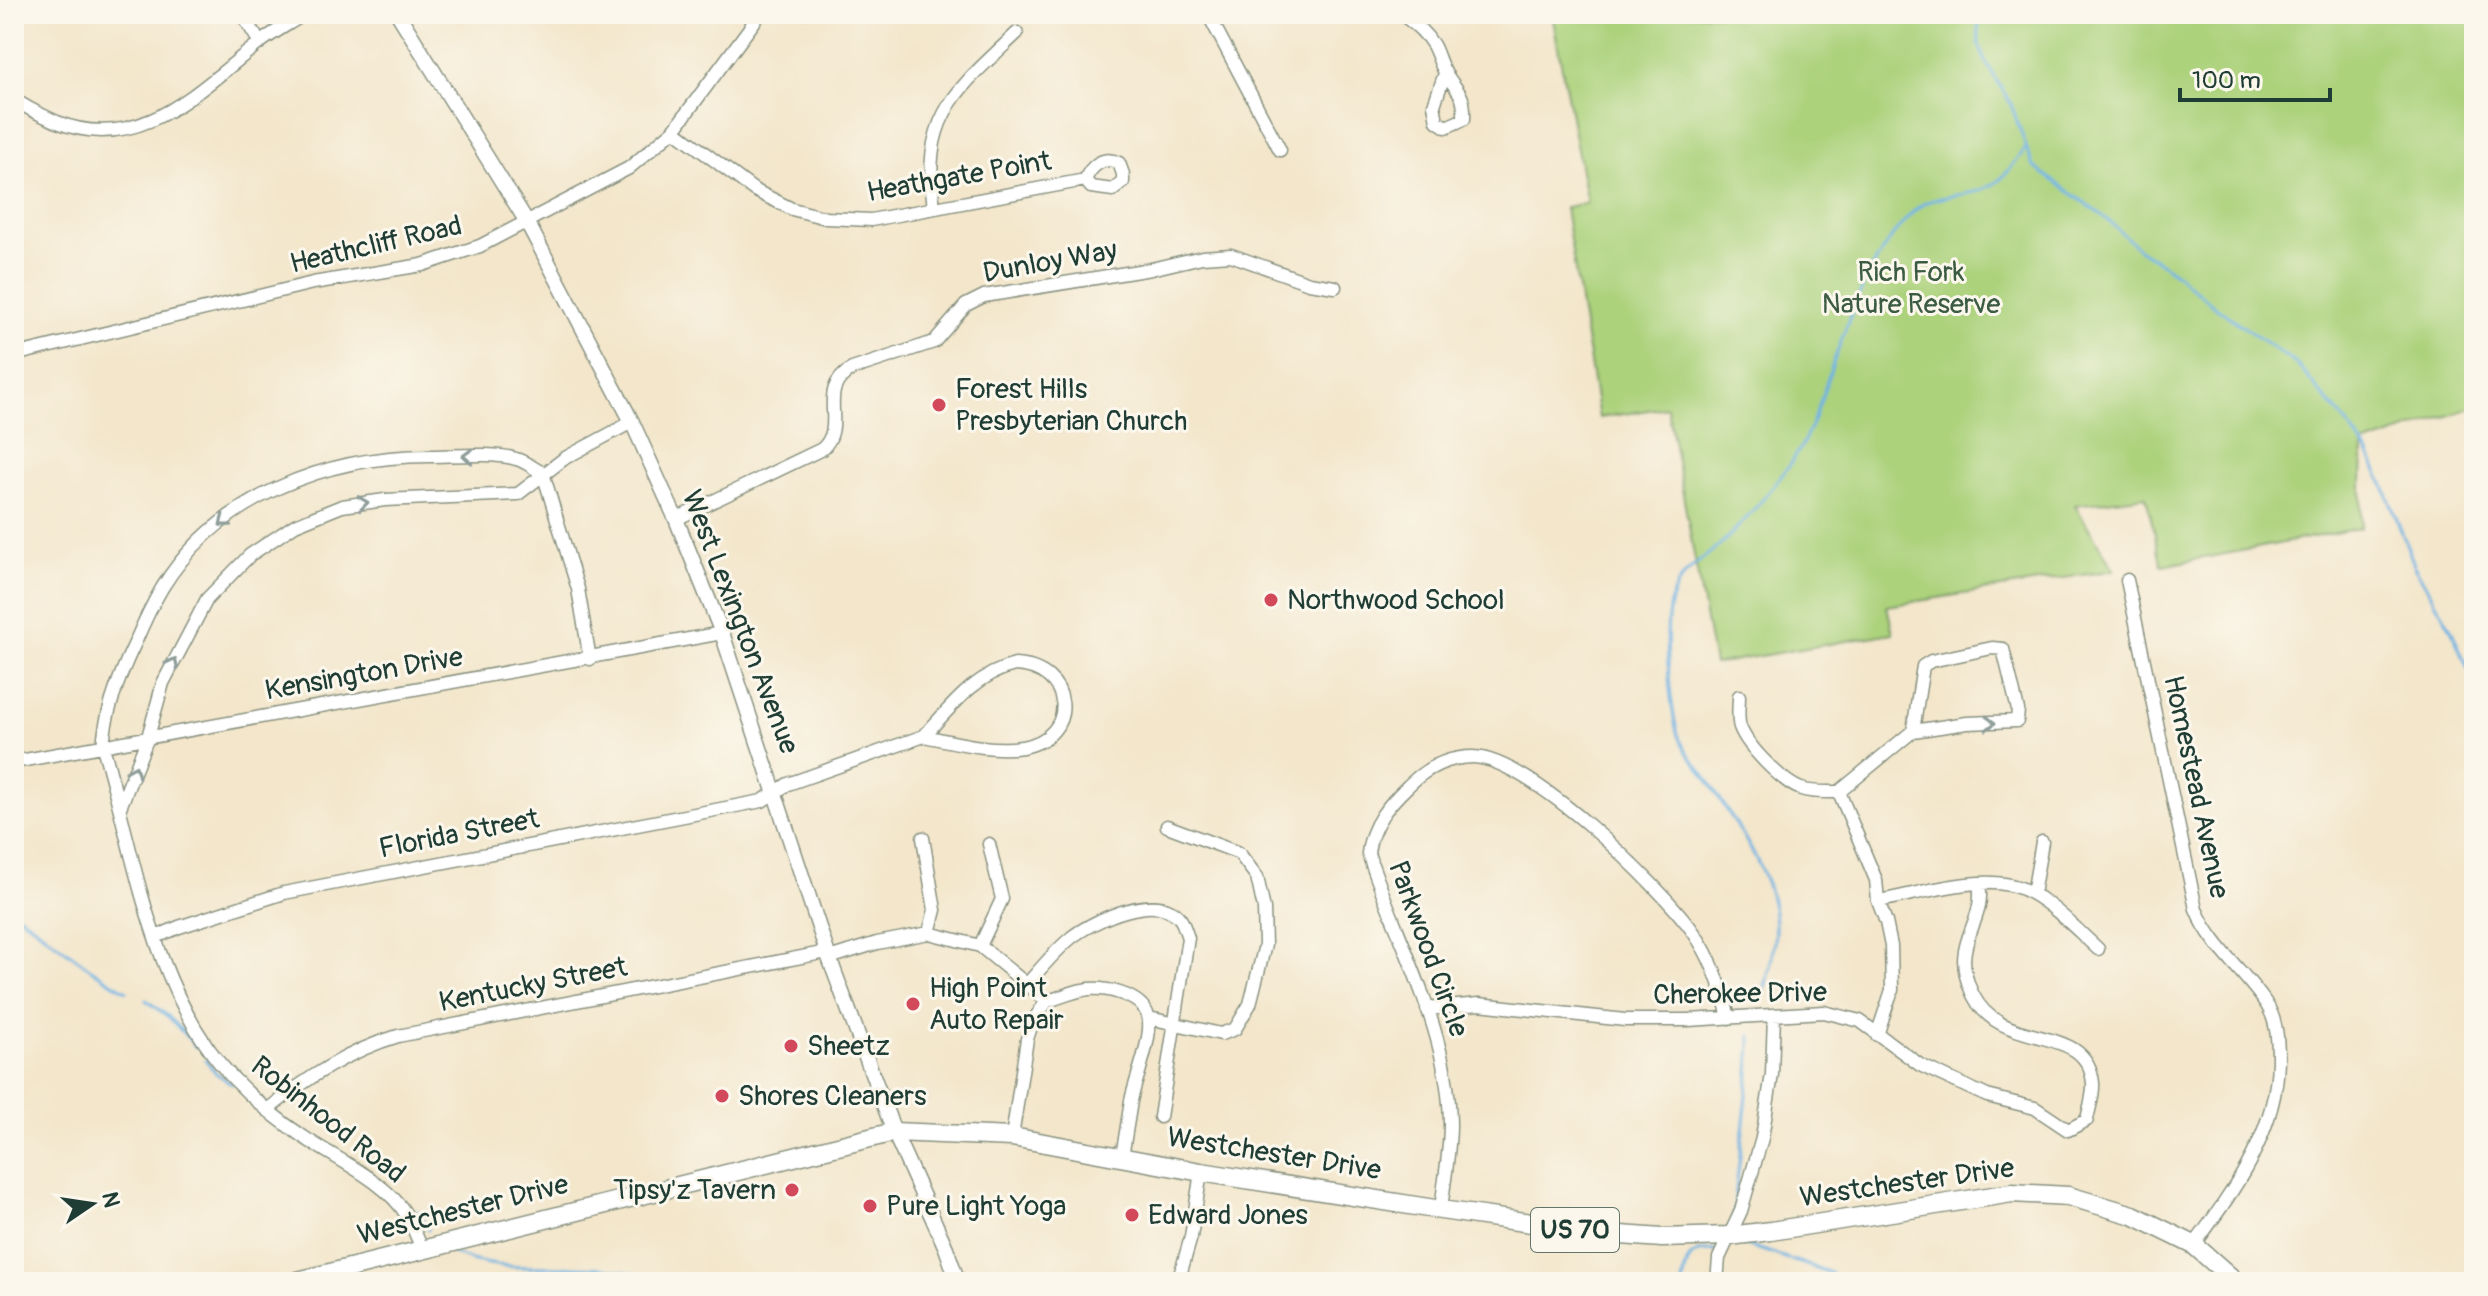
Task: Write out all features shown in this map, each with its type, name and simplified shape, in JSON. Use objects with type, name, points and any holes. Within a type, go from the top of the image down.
[{"type":"main road","name":"Westchester Drive","points":[[294,1282],[894,1132],[1012,1137],[1201,1172],[1441,1210],[1607,1234],[1662,1238],[1729,1236],[2012,1193],[2068,1196],[2133,1215],[2194,1245],[2236,1282]]},
{"type":"street","points":[[242,14],[260,43]]},
{"type":"street","points":[[14,99],[33,112],[77,130],[112,131],[142,124],[170,112],[260,43],[304,14]]},
{"type":"street","name":"West Lexington Avenue","points":[[398,14],[527,222],[632,422],[676,519],[722,633],[828,955],[894,1132],[937,1225],[958,1282]]},
{"type":"street","name":"Heathcliff Road","points":[[14,355],[313,283],[433,262],[480,246],[629,168],[674,130],[760,14]]},
{"type":"street","points":[[1401,14],[1431,42],[1445,73]]},
{"type":"street","points":[[1209,15],[1280,150]]},
{"type":"street","points":[[934,207],[930,176],[934,147],[950,100],[972,74],[1017,33]]},
{"type":"street","name":"Heathgate Point","points":[[674,130],[754,190],[792,209],[826,218],[871,220],[1085,180]]},
{"type":"street","name":"Dunloy Way","points":[[676,519],[822,449],[832,435],[833,391],[844,373],[934,342],[966,305],[984,296],[1218,255],[1231,255],[1309,283],[1335,287]]},
{"type":"street","points":[[121,805],[148,737],[163,683],[207,599],[250,555],[295,525],[342,506],[385,500],[518,494],[565,458],[632,422]]},
{"type":"street","name":"Robinhood Road","points":[[422,1249],[407,1214],[390,1195],[267,1110],[230,1076],[205,1042],[181,1002],[156,937],[103,747],[104,732],[130,653],[163,586],[189,553],[218,525],[247,504],[311,473],[364,460],[410,456],[515,458],[543,473]]},
{"type":"street","points":[[543,473],[578,589],[590,659]]},
{"type":"street","name":"Homestead Avenue","points":[[2127,580],[2196,909],[2209,935],[2265,1002],[2277,1033],[2276,1086],[2260,1144],[2194,1245]]},
{"type":"street","name":"Kensington Drive","points":[[14,762],[722,633]]},
{"type":"street","points":[[1739,696],[1738,724],[1758,753],[1792,785],[1804,790],[1839,792],[1913,731],[1967,723],[2017,721],[2018,710],[2003,649],[1992,648],[1931,661],[1923,666],[1913,731]]},
{"type":"street","points":[[1029,666],[1046,673],[1057,685],[1064,704],[1059,725],[1044,740],[1022,747],[985,748],[924,736],[969,688],[998,669],[1029,666]]},
{"type":"street","name":"Florida Street","points":[[156,937],[284,893],[762,801],[788,784],[924,736]]},
{"type":"street","name":"Parkwood Circle","points":[[1441,1210],[1450,1122],[1441,1057],[1427,1009],[1368,853],[1370,835],[1391,802],[1417,777],[1436,765],[1472,757],[1502,765],[1556,800],[1635,866],[1696,935],[1717,973],[1729,1018]]},
{"type":"street","points":[[1839,792],[1876,880],[1878,901],[1891,946],[1892,990],[1877,1035]]},
{"type":"street","points":[[1149,1018],[1221,1034],[1235,1029],[1250,1004],[1265,945],[1264,909],[1257,877],[1239,853],[1167,826]]},
{"type":"street","points":[[923,838],[935,910],[929,933],[980,946],[1047,1001]]},
{"type":"street","points":[[2033,894],[2042,842]]},
{"type":"street","points":[[980,946],[1002,899],[989,844]]},
{"type":"street","points":[[1878,901],[1979,883],[2023,889],[2098,949]]},
{"type":"street","name":"Cherokee Drive","points":[[1427,1009],[1479,1004],[1625,1020],[1729,1018],[1806,1011],[1833,1014],[1860,1021],[1920,1065],[1963,1086],[1987,1096],[2035,1108],[2064,1128],[2072,1128],[2087,1120],[2093,1088],[2082,1055],[2066,1044],[2000,1025],[1978,1005],[1971,991],[1963,966],[1964,950],[1977,911],[1981,893],[1979,883]]},
{"type":"street","points":[[1028,983],[1060,947],[1093,923],[1131,909],[1159,907],[1181,919],[1188,938],[1160,1117]]},
{"type":"street","name":"Kentucky Street","points":[[267,1110],[314,1074],[372,1044],[398,1036],[929,933]]},
{"type":"street","points":[[1012,1137],[1027,1039],[1033,1021],[1047,1001],[1085,989],[1110,991],[1128,996],[1143,1007],[1149,1018],[1122,1157]]},
{"type":"street","points":[[1717,1282],[1719,1258],[1749,1189],[1762,1138],[1772,1074],[1774,1015]]},
{"type":"street","points":[[1178,1282],[1191,1237],[1201,1172]]},
{"type":"street","points":[[14,1198],[16,1221]]},
{"type":"green space","name":"Rich Fork Nature Reserve","points":[[1552,14],[2474,14],[2474,407],[2363,445],[2361,528],[2162,566],[2146,496],[2075,505],[2114,570],[1887,606],[1893,633],[1714,664],[1667,407],[1599,418],[1565,208],[1587,203]]},
{"type":"waterway","points":[[1978,14],[1979,44],[1984,59],[2011,104],[2033,166],[2102,215],[2139,249],[2167,267],[2217,308],[2296,364],[2345,421],[2369,454],[2415,567],[2450,627],[2474,682]]},
{"type":"waterway","points":[[1762,998],[1774,944],[1773,906],[1751,850],[1678,735],[1668,666],[1672,597],[1687,572],[1742,523],[1776,484],[1798,452],[1814,418],[1860,293],[1890,239],[1926,202],[1978,191],[1999,181],[2026,148]]},
{"type":"waterway","points":[[14,912],[127,991]]},
{"type":"waterway","points":[[146,1000],[169,1017],[196,1047]]},
{"type":"waterway","points":[[1734,1215],[1751,1036]]},
{"type":"waterway","points":[[206,1060],[216,1073],[232,1084]]},
{"type":"waterway","points":[[418,1211],[428,1230]]},
{"type":"waterway","points":[[1738,1242],[1828,1272],[1844,1282]]},
{"type":"waterway","points":[[449,1251],[494,1265],[590,1267],[637,1275]]},
{"type":"waterway","points":[[1683,1282],[1691,1256],[1700,1251],[1716,1251]]},
{"type":"place","name":"Forest Hills Presbyterian Church","points":[[939,405]]},
{"type":"place","name":"Northwood School","points":[[1271,600]]},
{"type":"place","name":"High Point Auto Repair","points":[[913,1004]]},
{"type":"place","name":"Sheetz","points":[[791,1046]]},
{"type":"place","name":"Shores Cleaners","points":[[722,1096]]},
{"type":"place","name":"Tipsy'z Tavern","points":[[792,1190]]},
{"type":"place","name":"Pure Light Yoga","points":[[870,1206]]},
{"type":"place","name":"Edward Jones","points":[[1132,1215]]}]
